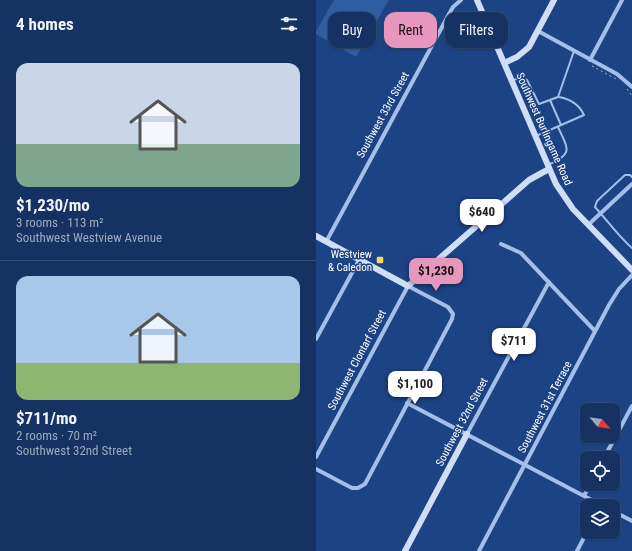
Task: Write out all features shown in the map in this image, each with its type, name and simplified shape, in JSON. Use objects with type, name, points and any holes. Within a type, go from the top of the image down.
[{"type":"street","name":"Southwest 33rd Street","points":[[326,242],[448,14],[460,0]]},
{"type":"street","name":"Southwest Burlingame Road","points":[[476,0],[556,184],[568,202],[588,225],[632,270]]},
{"type":"street","points":[[504,63],[517,57],[525,51],[538,32],[554,0]]},
{"type":"street","points":[[590,60],[622,0]]},
{"type":"street","points":[[538,32],[622,77],[632,87]]},
{"type":"street","name":"Southwest Clontarf Street","points":[[316,457],[408,286],[529,180],[548,167]]},
{"type":"street","points":[[588,225],[632,184]]},
{"type":"street","points":[[316,236],[448,307],[452,312],[452,319],[365,484],[358,488],[349,487],[316,469]]},
{"type":"street","points":[[501,244],[521,254],[595,330]]},
{"type":"street","points":[[316,339],[359,260]]},
{"type":"street","name":"Southwest 31st Terrace","points":[[479,551],[595,330],[615,296],[632,275]]},
{"type":"street","name":"Southwest 32nd Street","points":[[405,551],[548,282]]},
{"type":"street","points":[[408,403],[589,499]]},
{"type":"street","points":[[608,451],[632,406]]},
{"type":"street","points":[[584,496],[586,491]]},
{"type":"street","points":[[620,515],[632,521]]},
{"type":"street","points":[[577,551],[583,539]]},
{"type":"lane","points":[[558,97],[574,51]]},
{"type":"lane","points":[[511,81],[520,78],[527,80],[539,104],[558,97],[572,101],[582,110],[584,115],[535,136]]},
{"type":"lane","points":[[550,100],[561,125]]},
{"type":"lane","points":[[548,167],[561,160],[567,151],[567,146],[558,127]]},
{"type":"lane","points":[[632,177],[630,175],[625,175],[597,201],[595,207],[618,235],[632,248]]},
{"type":"path","points":[[592,66],[620,81]]},
{"type":"path","points":[[627,89],[632,96]]},
{"type":"shaded area","points":[[334,0],[389,0],[376,22],[376,12],[328,12],[328,41],[316,34],[316,31]]},
{"type":"shaded area","points":[[340,48],[361,48],[356,57]]},
{"type":"place","name":"Westview & Caledon","points":[[380,260]]}]
